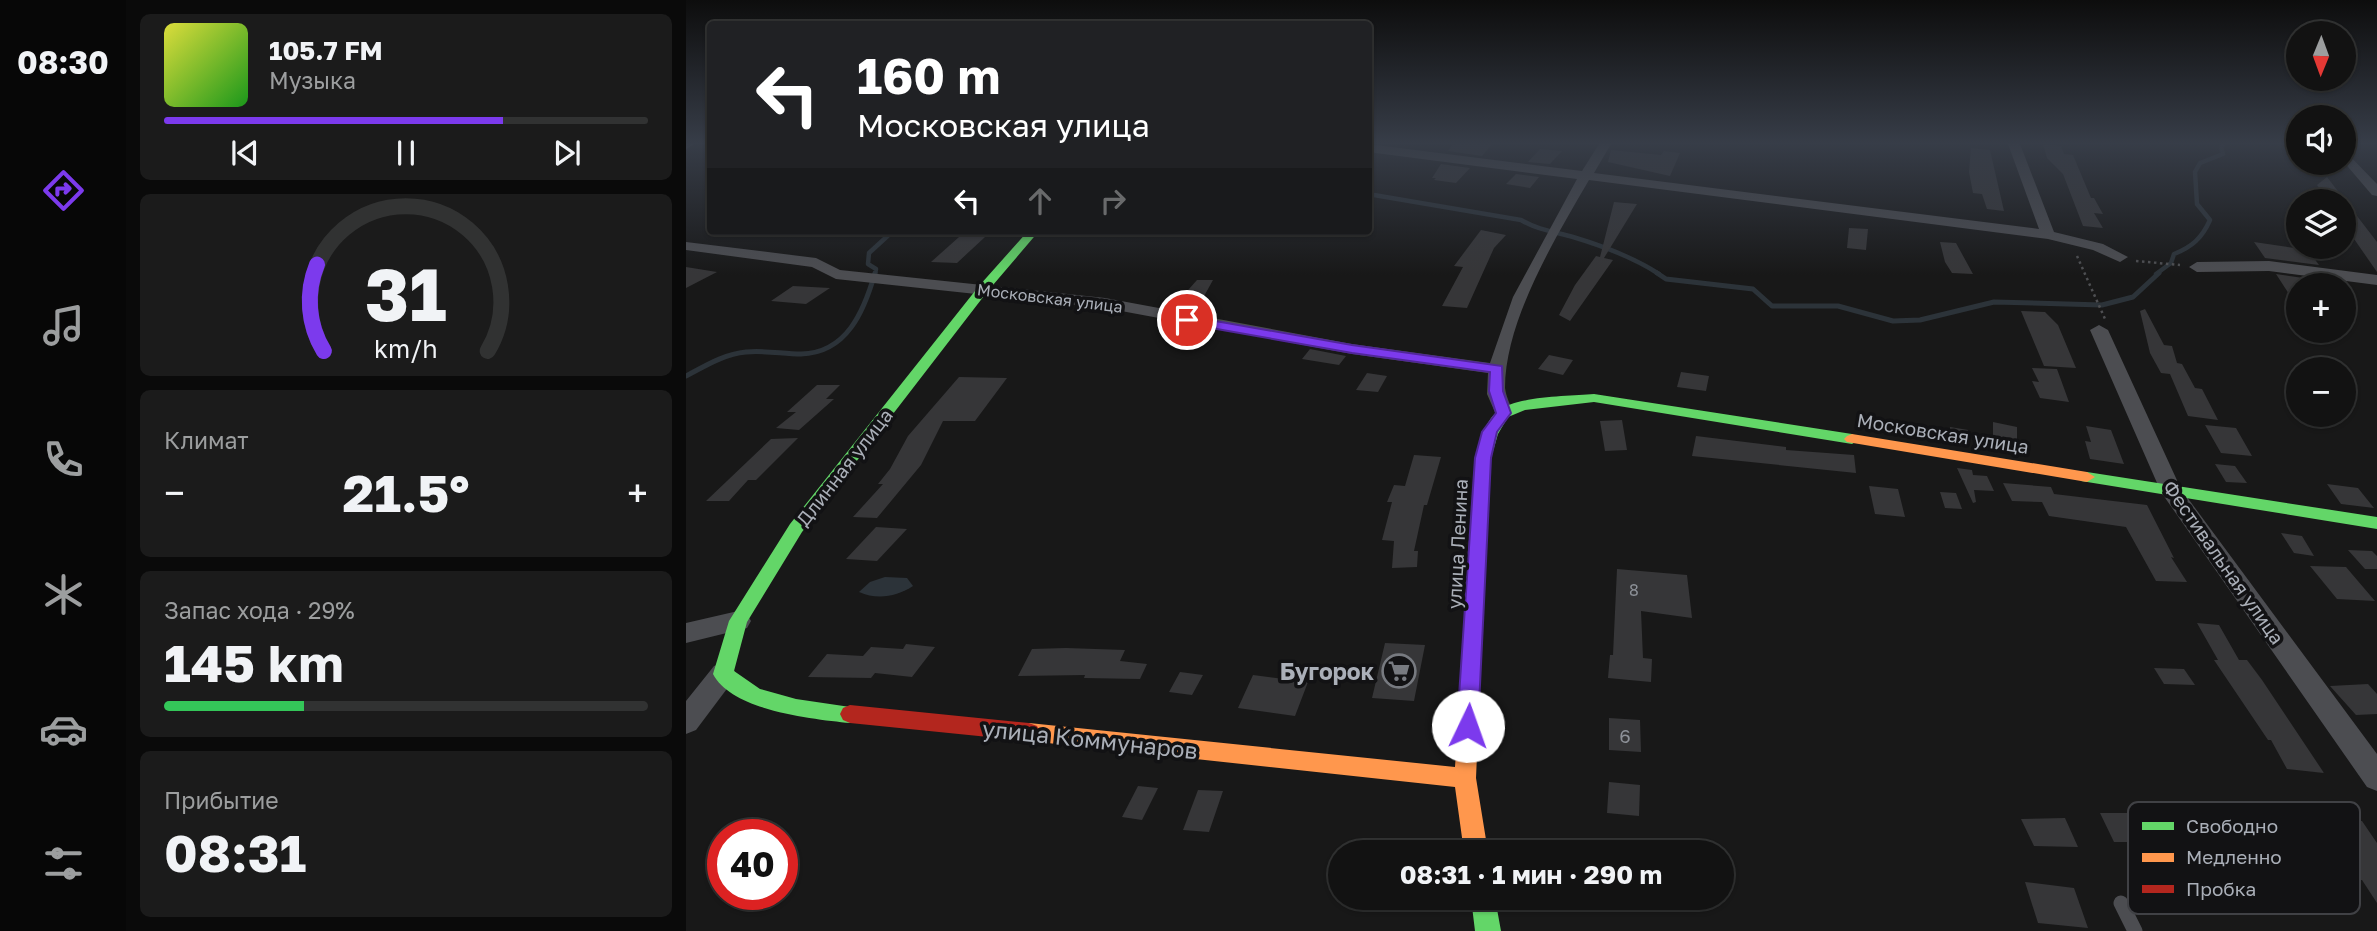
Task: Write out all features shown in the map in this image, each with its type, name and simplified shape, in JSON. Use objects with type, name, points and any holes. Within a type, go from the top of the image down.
[{"type":"main road","name":"Длинная улица","points":[[723,674],[738,621],[796,528],[983,289],[1030,235]]},
{"type":"main road","name":"Московская улица","points":[[1504,413],[1529,405],[1594,398],[2377,523]]},
{"type":"main road","name":"улица Ленина","points":[[1474,840],[1465,778],[1483,458],[1490,432],[1504,413]]},
{"type":"main road","name":"улица Коммунаров","points":[[723,674],[754,696],[796,708],[1465,778]]},
{"type":"main road","points":[[1485,910],[1488,931]]},
{"type":"street","points":[[1504,413],[1496,391],[1497,369],[1503,344],[1552,234],[1578,187]]},
{"type":"street","points":[[1668,187],[2048,235],[2098,247],[2120,257]]},
{"type":"street","points":[[2030,187],[2048,235]]},
{"type":"street","name":"Московская улица","points":[[686,246],[816,263],[827,271],[883,280],[1105,303],[1352,349],[1497,369]]},
{"type":"street","points":[[2197,267],[2269,266],[2377,280]]},
{"type":"street","name":"Фестивальная улица","points":[[2099,330],[2155,460],[2172,492],[2377,778]]},
{"type":"street","points":[[686,633],[738,621]]},
{"type":"street","name":"Длинная улица","points":[[686,722],[723,674]]},
{"type":"lane","points":[[2121,903],[2135,931]]},
{"type":"path","points":[[2070,242],[2106,317],[2099,330]]},
{"type":"path","points":[[2120,257],[2197,267]]},
{"type":"shaded area","points":[[885,577],[907,578],[913,586],[886,596],[859,592],[870,582]]},
{"type":"building","points":[[1972,187],[1999,187],[2004,211],[1987,209],[1982,194],[1973,193]]},
{"type":"building","points":[[2068,187],[2087,187],[2103,214],[2094,213],[2103,228],[2083,226]]},
{"type":"building","points":[[1614,202],[1637,204],[1604,258],[1613,260],[1570,321],[1559,315],[1575,285],[1596,256],[1600,257]]},
{"type":"building","points":[[2356,215],[2377,242],[2377,272],[2356,242]]},
{"type":"building","points":[[1849,228],[1868,229],[1866,250],[1847,248]]},
{"type":"building","points":[[1481,230],[1506,235],[1494,248],[1467,308],[1442,306],[1463,267],[1454,266]]},
{"type":"building","points":[[959,237],[985,237],[957,263],[931,262]]},
{"type":"building","points":[[1940,242],[1956,243],[1973,274],[1952,273],[1945,262]]},
{"type":"building","points":[[2254,242],[2286,247],[2286,259],[2315,259],[2319,265],[2265,258]]},
{"type":"building","points":[[686,267],[717,272],[686,288]]},
{"type":"building","points":[[2276,274],[2286,275],[2286,289]]},
{"type":"building","points":[[1197,280],[1213,280],[1203,298],[1181,298]]},
{"type":"building","points":[[793,286],[830,288],[806,304],[771,301]]},
{"type":"building","points":[[2145,309],[2164,345],[2172,346],[2177,363],[2182,364],[2195,388],[2202,389],[2218,420],[2188,416],[2170,374],[2161,373],[2150,353],[2140,311]]},
{"type":"building","points":[[2021,311],[2045,312],[2058,325],[2076,368],[2044,366]]},
{"type":"building","points":[[1310,349],[1346,356],[1339,365],[1302,359]]},
{"type":"building","points":[[1549,355],[1573,360],[1563,375],[1538,369]]},
{"type":"building","points":[[2032,368],[2057,369],[2069,402],[2040,398],[2032,381],[2039,382]]},
{"type":"building","points":[[1681,372],[1709,376],[1706,391],[1677,387]]},
{"type":"building","points":[[1367,373],[1387,376],[1378,392],[1356,390]]},
{"type":"building","points":[[959,377],[1007,378],[975,421],[943,421],[921,465],[877,518],[853,517],[883,484],[878,484],[890,469],[908,436]]},
{"type":"building","points":[[817,385],[840,385],[826,399],[834,399],[799,430],[776,428],[796,412],[787,412]]},
{"type":"building","points":[[1622,420],[1627,450],[1605,451],[1600,421]]},
{"type":"building","points":[[1993,422],[2017,427],[2017,443],[1993,438]]},
{"type":"building","points":[[2205,425],[2236,428],[2252,456],[2221,453]]},
{"type":"building","points":[[1923,426],[1950,431],[1950,427],[1968,430],[1969,446],[1921,438]]},
{"type":"building","points":[[2086,426],[2111,430],[2124,464],[2090,459],[2085,441],[2091,442]]},
{"type":"building","points":[[1696,436],[1786,447],[1786,450],[1854,455],[1856,473],[1692,456]]},
{"type":"building","points":[[798,438],[756,480],[748,480],[729,501],[706,501],[771,439]]},
{"type":"building","points":[[1414,455],[1441,457],[1427,505],[1424,505],[1414,551],[1418,551],[1417,567],[1392,568],[1394,541],[1382,540],[1392,502],[1387,502],[1394,485],[1405,486]]},
{"type":"building","points":[[2215,464],[2235,466],[2247,483],[2226,482]]},
{"type":"building","points":[[1957,468],[1972,470],[1973,475],[1987,476],[1994,491],[1974,490],[1976,502],[1973,503]]},
{"type":"building","points":[[2003,483],[2051,487],[2054,494],[2147,505],[2174,558],[2171,557],[2187,582],[2156,581],[2126,527],[2049,516],[2042,502],[2012,501]]},
{"type":"building","points":[[2327,484],[2358,488],[2374,508],[2341,504]]},
{"type":"building","points":[[1869,486],[1898,489],[1905,517],[1875,514]]},
{"type":"building","points":[[1940,492],[1956,493],[1962,509],[1945,508]]},
{"type":"building","points":[[876,527],[907,529],[877,561],[846,559]]},
{"type":"building","points":[[2281,533],[2302,536],[2314,556],[2294,553]]},
{"type":"building","points":[[2348,550],[2372,551],[2377,556],[2377,569],[2365,569]]},
{"type":"building","points":[[2310,566],[2346,567],[2375,601],[2337,599]]},
{"type":"building","points":[[1617,569],[1687,575],[1692,618],[1641,611],[1643,658],[1652,659],[1651,682],[1608,678],[1610,655],[1613,655]]},
{"type":"building","points":[[2197,623],[2219,625],[2239,660],[2247,660],[2324,773],[2287,769],[2271,740],[2268,740],[2214,660],[2218,660]]},
{"type":"building","name":"Бугорок","points":[[1385,643],[1425,645],[1414,701],[1372,698]]},
{"type":"building","points":[[906,644],[935,647],[912,677],[875,673],[871,678],[808,677],[827,654],[863,656],[871,647],[903,649]]},
{"type":"building","points":[[1032,649],[1125,650],[1120,661],[1147,664],[1140,679],[1084,678],[1085,675],[1018,676]]},
{"type":"building","points":[[2154,668],[2184,669],[2195,685],[2164,684]]},
{"type":"building","points":[[1180,672],[1203,675],[1192,695],[1169,692]]},
{"type":"building","points":[[1253,675],[1308,682],[1295,716],[1238,708]]},
{"type":"building","points":[[2368,684],[2377,694],[2377,714],[2356,715],[2330,686]]},
{"type":"building","points":[[1609,718],[1640,720],[1641,752],[1609,750]]},
{"type":"building","points":[[1609,782],[1640,785],[1639,816],[1607,813]]},
{"type":"building","points":[[1138,786],[1158,788],[1142,820],[1122,817]]},
{"type":"building","points":[[1198,790],[1223,791],[1209,832],[1183,830]]},
{"type":"building","points":[[2100,813],[2128,813],[2128,842],[2114,842]]},
{"type":"building","points":[[2065,818],[2078,847],[2034,846],[2021,819]]},
{"type":"building","points":[[2360,821],[2377,843],[2377,903],[2362,880]]},
{"type":"building","points":[[2025,882],[2074,888],[2088,928],[2038,923]]},
{"type":"waterway","points":[[2156,274],[2171,263],[2174,254],[2196,241],[2210,220],[2197,204],[2196,187]]},
{"type":"waterway","points":[[1372,195],[1521,220],[1607,248],[1659,274]]},
{"type":"waterway","points":[[875,274],[876,269],[868,264],[869,253],[889,235]]},
{"type":"waterway","points":[[686,376],[738,353],[760,351],[801,354],[817,352],[830,346],[842,338],[859,315],[875,273]]},
{"type":"waterway","points":[[1657,273],[1666,279],[1753,289],[1772,306],[1838,306],[1893,321],[1920,320],[1994,302],[2102,305],[2133,297],[2159,273]]},
{"type":"traffic: fast","points":[[850,714],[796,708],[754,696],[723,674],[738,621],[796,528],[983,289],[1030,235]]},
{"type":"traffic: fast","points":[[1479,523],[1483,458],[1490,434],[1503,414],[1522,406],[1594,398],[1852,439]]},
{"type":"traffic: fast","points":[[2087,477],[2377,523]]},
{"type":"traffic: fast","points":[[1485,910],[1488,931]]},
{"type":"traffic: slow","points":[[1852,439],[2087,477]]},
{"type":"traffic: slow","points":[[1474,840],[1465,778],[1479,523]]},
{"type":"traffic: slow","points":[[1029,732],[1465,778]]},
{"type":"traffic: jam","points":[[850,714],[1029,732]]},
{"type":"place","name":"Бугорок","points":[[1399,671]]},
{"type":"route","points":[[1187,320],[1352,349],[1497,369],[1496,391],[1504,413],[1490,432],[1483,458],[1468,726]]}]
